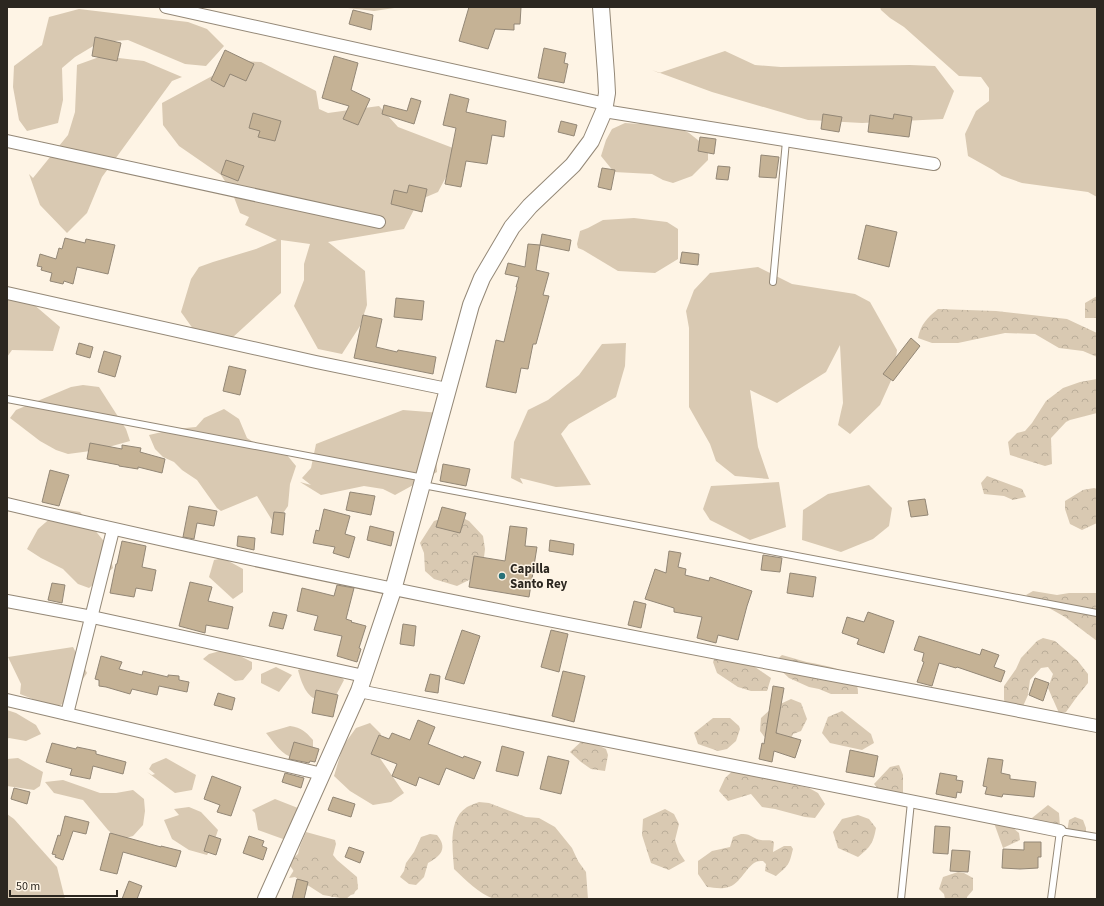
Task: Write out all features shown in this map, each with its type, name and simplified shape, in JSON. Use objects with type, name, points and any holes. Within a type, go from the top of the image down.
[{"type":"main road","points":[[266,899],[359,691],[393,590],[447,389],[471,305],[482,278],[512,227],[530,206],[573,165],[591,142],[605,108],[607,93],[600,7]]},
{"type":"street","points":[[166,7],[605,108],[786,141],[934,164]]},
{"type":"street","points":[[7,141],[378,222]]},
{"type":"street","points":[[7,294],[316,362],[447,389]]},
{"type":"street","points":[[7,504],[113,530],[393,590],[1097,726]]},
{"type":"street","points":[[67,714],[113,530]]},
{"type":"street","points":[[7,601],[92,617],[364,676]]},
{"type":"street","points":[[359,691],[1060,832]]},
{"type":"street","points":[[7,700],[322,774]]},
{"type":"lane","points":[[773,282],[786,141]]},
{"type":"lane","points":[[7,399],[423,482],[1097,613]]},
{"type":"lane","points":[[901,899],[911,802]]},
{"type":"lane","points":[[1051,899],[1060,832],[1097,837]]},
{"type":"green space","points":[[339,7],[401,7],[374,11]]},
{"type":"green space","points":[[880,7],[1097,7],[1097,197],[1088,192],[1022,183],[1002,176],[968,156],[965,134],[976,111],[989,101],[989,88],[981,77],[959,76],[904,27],[890,18],[881,10]]},
{"type":"green space","points":[[79,9],[188,22],[207,29],[224,46],[206,66],[185,64],[128,40],[100,42],[75,57],[62,68],[63,100],[58,123],[27,131],[19,120],[13,87],[14,66],[42,45],[49,17]]},
{"type":"green space","points":[[725,51],[755,65],[781,67],[935,66],[954,91],[943,119],[862,123],[808,120],[712,92],[660,73]]},
{"type":"green space","points":[[102,56],[144,61],[182,77],[172,81],[102,177],[87,213],[67,233],[40,205],[29,174],[33,178],[68,135],[75,112],[77,65]]},
{"type":"green space","points":[[240,61],[261,62],[316,91],[319,109],[328,113],[379,106],[398,127],[453,148],[454,162],[438,192],[419,200],[404,229],[328,242],[365,271],[367,305],[360,326],[342,354],[318,349],[294,306],[304,280],[304,264],[310,244],[281,240],[281,293],[232,338],[196,333],[181,312],[191,279],[199,267],[256,249],[277,240],[245,225],[249,217],[240,213],[232,192],[221,175],[179,146],[163,125],[162,103]]},
{"type":"green space","points":[[625,123],[669,123],[689,133],[708,148],[708,160],[692,176],[673,183],[652,174],[614,172],[601,156],[606,140],[612,129]]},
{"type":"green space","points":[[634,218],[667,222],[678,229],[678,259],[655,273],[618,271],[578,248],[577,244],[580,231],[603,220]]},
{"type":"green space","points":[[758,267],[792,284],[855,294],[870,302],[897,350],[894,374],[880,405],[850,434],[838,425],[843,403],[840,345],[826,372],[777,403],[750,390],[758,447],[769,479],[735,476],[716,461],[710,444],[689,407],[689,328],[686,311],[694,290],[710,273]]},
{"type":"green space","points":[[7,292],[25,297],[60,327],[53,351],[12,350],[7,357]]},
{"type":"green space","points":[[1097,296],[1097,318],[1085,318],[1085,303]]},
{"type":"green space","points":[[938,309],[996,311],[1067,319],[1097,333],[1097,357],[1083,351],[1059,348],[1035,334],[1005,333],[958,343],[932,343],[918,338],[925,322]]},
{"type":"green space","points":[[626,343],[625,366],[616,397],[569,424],[561,434],[591,485],[556,487],[520,478],[523,484],[511,478],[514,442],[528,410],[548,400],[579,375],[602,344]]},
{"type":"green space","points":[[1097,379],[1097,413],[1066,422],[1051,438],[1052,464],[1045,466],[1010,455],[1008,442],[1017,433],[1025,431],[1046,401],[1063,388],[1080,382]]},
{"type":"green space","points":[[83,385],[99,387],[126,429],[130,441],[98,450],[68,454],[56,450],[40,441],[10,418],[16,410],[71,387]]},
{"type":"green space","points":[[224,409],[239,419],[247,438],[261,447],[282,449],[296,466],[290,484],[288,506],[275,525],[257,496],[221,511],[217,508],[197,480],[182,470],[174,462],[163,457],[155,449],[149,435],[175,429],[196,427],[204,418]]},
{"type":"green space","points":[[403,410],[441,413],[436,449],[437,472],[395,495],[383,489],[364,486],[321,495],[300,482],[311,485],[302,478],[311,468],[316,444]]},
{"type":"green space","points":[[987,476],[1022,489],[1026,497],[1013,500],[1004,496],[984,494],[981,483]]},
{"type":"green space","points":[[779,482],[786,527],[750,540],[710,520],[703,509],[711,486]]},
{"type":"green space","points":[[869,485],[892,508],[889,526],[873,539],[841,552],[802,540],[803,510],[828,494]]},
{"type":"green space","points":[[1094,488],[1097,489],[1097,523],[1082,530],[1070,524],[1065,509],[1065,501],[1083,490]]},
{"type":"green space","points":[[61,509],[80,512],[107,545],[113,568],[89,588],[78,584],[63,569],[27,549],[38,529]]},
{"type":"green space","points":[[455,514],[469,521],[483,536],[485,549],[483,566],[471,579],[457,586],[434,579],[425,571],[424,553],[420,543],[434,521]]},
{"type":"green space","points":[[223,558],[243,569],[243,592],[233,599],[209,577],[214,560]]},
{"type":"green space","points":[[1033,591],[1057,595],[1069,593],[1097,593],[1097,641],[1065,617],[1026,595]]},
{"type":"green space","points":[[1043,638],[1055,641],[1077,660],[1088,674],[1088,683],[1066,712],[1059,713],[1048,688],[1053,674],[1048,667],[1041,668],[1030,680],[1028,695],[1020,713],[1006,711],[1004,686],[1016,669],[1021,658],[1037,641]]},
{"type":"green space","points":[[73,647],[87,673],[68,701],[55,708],[20,694],[21,684],[8,657]]},
{"type":"green space","points":[[220,651],[240,656],[252,662],[252,669],[243,680],[235,681],[203,659],[209,654]]},
{"type":"green space","points":[[718,651],[738,662],[755,667],[771,678],[767,691],[751,691],[738,687],[717,673],[713,662]]},
{"type":"green space","points":[[782,655],[838,669],[846,673],[853,678],[857,685],[858,694],[831,694],[809,687],[789,678],[773,663]]},
{"type":"green space","points":[[322,661],[332,667],[344,680],[335,697],[325,700],[314,699],[307,693],[298,670]]},
{"type":"green space","points":[[276,667],[292,675],[279,692],[261,683],[261,674]]},
{"type":"green space","points":[[791,699],[801,703],[807,719],[801,731],[793,734],[790,741],[766,739],[760,731],[761,718],[772,708]]},
{"type":"green space","points":[[7,710],[16,713],[36,725],[41,734],[26,741],[9,738],[7,739]]},
{"type":"green space","points":[[842,711],[871,734],[874,743],[862,750],[830,743],[822,733],[828,717]]},
{"type":"green space","points":[[713,718],[730,718],[739,726],[740,729],[736,741],[727,749],[718,751],[698,744],[694,733]]},
{"type":"green space","points":[[370,723],[381,734],[375,751],[404,793],[391,802],[373,805],[350,791],[334,776],[343,746],[356,728]]},
{"type":"green space","points":[[290,726],[303,730],[308,734],[313,740],[313,748],[300,756],[292,757],[279,749],[266,733]]},
{"type":"green space","points":[[584,739],[606,749],[608,755],[605,771],[591,769],[570,752]]},
{"type":"green space","points":[[18,758],[43,772],[40,786],[34,790],[7,786],[7,759]]},
{"type":"green space","points":[[166,758],[196,775],[192,790],[175,793],[147,772],[152,775],[155,774],[149,769],[152,764]]},
{"type":"green space","points":[[740,764],[752,764],[786,783],[809,788],[818,793],[825,804],[815,818],[762,807],[751,794],[728,801],[719,791],[725,778]]},
{"type":"green space","points":[[899,765],[903,775],[903,794],[882,793],[874,784],[890,767]]},
{"type":"green space","points":[[63,780],[100,793],[116,793],[133,790],[144,799],[145,811],[143,825],[133,836],[119,840],[108,830],[83,800],[54,793],[45,782]]},
{"type":"green space","points":[[275,799],[303,810],[297,827],[283,839],[258,830],[255,813],[252,810]]},
{"type":"green space","points":[[479,802],[489,803],[526,817],[539,818],[555,827],[572,848],[578,861],[586,872],[588,899],[494,899],[478,890],[468,882],[454,869],[452,844],[454,827],[456,820],[468,806]]},
{"type":"green space","points":[[1048,805],[1059,813],[1060,827],[1043,826],[1032,818]]},
{"type":"green space","points":[[189,807],[201,812],[218,830],[207,855],[189,850],[172,839],[164,820],[179,815],[174,809]]},
{"type":"green space","points":[[665,809],[674,814],[679,824],[675,840],[679,852],[685,861],[669,870],[651,863],[642,835],[643,819]]},
{"type":"green space","points":[[7,814],[14,819],[57,867],[65,899],[7,899]]},
{"type":"green space","points":[[858,815],[869,819],[876,828],[874,838],[870,845],[858,857],[838,848],[833,832],[842,819]]},
{"type":"green space","points":[[1075,817],[1083,820],[1086,828],[1086,834],[1076,838],[1067,832],[1069,820]]},
{"type":"green space","points":[[1003,819],[1019,833],[1020,840],[1003,848],[994,823]]},
{"type":"green space","points":[[306,832],[335,840],[336,844],[333,855],[357,877],[358,889],[346,899],[323,895],[295,877],[289,878],[294,870],[300,846]]},
{"type":"green space","points":[[430,834],[437,835],[442,844],[442,851],[436,858],[428,863],[424,877],[416,885],[409,884],[400,877],[421,837]]},
{"type":"green space","points":[[741,834],[747,834],[758,839],[774,842],[773,852],[784,846],[791,846],[793,849],[788,864],[776,876],[765,871],[766,864],[763,861],[757,861],[738,881],[730,887],[707,887],[698,874],[698,861],[712,851],[730,847],[733,837]]},
{"type":"green space","points":[[299,853],[312,855],[354,879],[358,885],[354,894],[343,897],[332,897],[298,877],[288,863]]},
{"type":"green space","points":[[958,872],[964,873],[973,878],[973,890],[967,899],[945,899],[944,894],[939,889],[943,877]]},
{"type":"building","points":[[469,7],[521,7],[520,24],[514,24],[514,30],[495,29],[488,49],[459,41]]},
{"type":"building","points":[[353,10],[373,15],[371,30],[349,24]]},
{"type":"building","points":[[95,37],[121,43],[117,61],[92,56]]},
{"type":"building","points":[[544,48],[566,53],[564,63],[568,64],[564,83],[538,78]]},
{"type":"building","points":[[225,50],[254,64],[246,81],[230,74],[224,87],[211,80]]},
{"type":"building","points":[[334,56],[358,63],[351,90],[370,99],[358,125],[343,119],[349,106],[322,98]]},
{"type":"building","points":[[450,94],[469,99],[466,112],[506,121],[504,137],[492,135],[487,164],[466,161],[461,187],[445,184],[456,128],[443,125]]},
{"type":"building","points":[[411,98],[421,101],[414,124],[382,114],[384,105],[407,111]]},
{"type":"building","points":[[253,113],[281,121],[275,141],[258,137],[260,131],[249,128]]},
{"type":"building","points":[[823,114],[842,117],[839,132],[821,129]]},
{"type":"building","points":[[894,114],[912,117],[909,137],[868,132],[870,115],[893,119]]},
{"type":"building","points":[[561,121],[577,125],[574,136],[558,132]]},
{"type":"building","points":[[700,137],[716,139],[714,154],[698,151]]},
{"type":"building","points":[[761,155],[779,157],[776,178],[759,177]]},
{"type":"building","points":[[226,160],[244,166],[238,181],[221,174]]},
{"type":"building","points":[[718,166],[730,167],[728,180],[716,179]]},
{"type":"building","points":[[602,168],[615,170],[611,190],[598,187]]},
{"type":"building","points":[[409,185],[427,189],[422,212],[391,204],[394,190],[407,193]]},
{"type":"building","points":[[866,225],[897,232],[889,267],[858,259]]},
{"type":"building","points":[[542,234],[571,240],[569,251],[540,245]]},
{"type":"building","points":[[65,238],[85,243],[86,239],[115,245],[108,274],[77,267],[73,284],[64,281],[63,284],[50,281],[52,273],[41,270],[42,267],[37,266],[40,254],[56,259],[59,248],[62,249]]},
{"type":"building","points":[[528,244],[540,245],[536,270],[549,273],[543,295],[549,296],[536,344],[533,344],[528,369],[521,368],[516,393],[486,387],[496,340],[504,342],[519,277],[505,274],[508,263],[525,267]]},
{"type":"building","points":[[682,252],[699,254],[698,265],[680,263]]},
{"type":"building","points":[[396,298],[424,301],[422,320],[394,317]]},
{"type":"building","points":[[363,315],[382,319],[376,347],[397,352],[398,350],[436,357],[433,374],[354,358]]},
{"type":"building","points":[[911,338],[920,346],[893,381],[883,374]]},
{"type":"building","points":[[79,343],[93,347],[90,358],[76,354]]},
{"type":"building","points":[[104,351],[121,356],[115,377],[98,372]]},
{"type":"building","points":[[229,366],[246,370],[240,395],[223,391]]},
{"type":"building","points":[[90,443],[122,449],[122,445],[141,448],[140,452],[165,459],[162,473],[138,467],[138,469],[87,459]]},
{"type":"building","points":[[443,464],[470,469],[466,486],[440,481]]},
{"type":"building","points":[[50,470],[69,475],[59,506],[42,502]]},
{"type":"building","points":[[350,492],[375,496],[371,515],[346,510]]},
{"type":"building","points":[[925,499],[928,515],[911,517],[908,501]]},
{"type":"building","points":[[189,506],[217,511],[214,526],[197,523],[194,539],[183,537]]},
{"type":"building","points":[[442,507],[466,513],[460,533],[436,527]]},
{"type":"building","points":[[324,509],[350,516],[345,534],[355,537],[349,558],[333,553],[335,547],[313,543],[316,530],[319,531]]},
{"type":"building","points":[[274,512],[285,513],[283,535],[271,533]]},
{"type":"building","points":[[370,526],[394,532],[391,546],[367,540]]},
{"type":"building","name":"Capilla Santo Rey","points":[[510,526],[527,528],[525,546],[537,547],[529,597],[469,587],[474,556],[505,561]]},
{"type":"building","points":[[238,536],[255,538],[254,550],[237,546]]},
{"type":"building","points":[[550,540],[574,544],[573,555],[549,551]]},
{"type":"building","points":[[122,541],[146,546],[142,567],[156,570],[152,591],[136,588],[134,597],[110,593]]},
{"type":"building","points":[[669,551],[681,553],[678,567],[686,569],[685,575],[709,581],[710,577],[752,591],[738,640],[718,635],[716,643],[697,638],[702,617],[674,612],[674,608],[645,599],[655,569],[666,573]]},
{"type":"building","points":[[763,555],[782,558],[780,572],[761,570]]},
{"type":"building","points":[[790,573],[816,577],[813,597],[787,593]]},
{"type":"building","points":[[190,582],[212,587],[208,601],[233,607],[228,629],[206,625],[205,633],[179,626]]},
{"type":"building","points":[[52,583],[65,585],[62,603],[48,600]]},
{"type":"building","points":[[337,585],[354,588],[346,619],[366,626],[359,648],[361,649],[357,662],[337,656],[342,636],[314,630],[318,616],[297,611],[302,588],[334,596]]},
{"type":"building","points":[[634,601],[646,604],[641,628],[628,625]]},
{"type":"building","points":[[273,612],[287,615],[283,629],[269,626]]},
{"type":"building","points":[[868,612],[894,621],[884,653],[857,644],[859,639],[842,633],[847,617],[864,622]]},
{"type":"building","points":[[403,624],[416,626],[414,646],[400,644]]},
{"type":"building","points":[[462,630],[480,636],[464,684],[445,679]]},
{"type":"building","points":[[551,630],[568,634],[559,672],[541,667]]},
{"type":"building","points":[[919,636],[980,655],[982,649],[999,655],[994,667],[1005,671],[1001,682],[957,667],[939,663],[932,686],[917,682],[924,662],[922,661],[924,653],[914,650]]},
{"type":"building","points":[[101,656],[122,662],[119,669],[142,675],[143,671],[168,677],[168,675],[179,676],[179,680],[189,682],[187,692],[159,686],[157,695],[132,689],[130,694],[99,686],[99,680],[95,679]]},
{"type":"building","points":[[563,671],[585,676],[574,722],[552,716]]},
{"type":"building","points":[[430,674],[440,676],[438,693],[425,691]]},
{"type":"building","points":[[1035,678],[1049,683],[1043,701],[1029,695]]},
{"type":"building","points":[[773,686],[784,688],[776,733],[801,740],[795,758],[774,751],[772,762],[759,759],[762,743],[764,744]]},
{"type":"building","points":[[316,690],[338,695],[333,717],[312,713]]},
{"type":"building","points":[[218,693],[235,698],[232,710],[214,705]]},
{"type":"building","points":[[418,720],[435,727],[428,744],[463,758],[464,756],[481,762],[474,779],[446,768],[439,785],[419,777],[416,786],[392,776],[397,764],[371,754],[379,735],[389,739],[392,733],[410,740]]},
{"type":"building","points":[[294,742],[319,749],[315,762],[310,761],[309,763],[289,759]]},
{"type":"building","points":[[52,743],[76,749],[77,747],[96,751],[96,754],[126,762],[123,774],[93,766],[90,779],[70,775],[72,769],[46,762]]},
{"type":"building","points":[[502,746],[524,752],[518,776],[496,771]]},
{"type":"building","points":[[850,750],[878,756],[874,777],[846,772]]},
{"type":"building","points":[[548,756],[569,761],[561,794],[540,789]]},
{"type":"building","points":[[988,758],[1003,760],[1001,773],[1010,775],[1010,779],[1036,782],[1034,797],[1003,794],[1002,797],[985,794],[987,787],[983,786]]},
{"type":"building","points":[[285,773],[304,778],[301,788],[282,782]]},
{"type":"building","points":[[940,773],[957,776],[956,780],[963,781],[961,793],[957,792],[956,798],[936,794]]},
{"type":"building","points":[[212,776],[241,787],[231,816],[217,812],[220,805],[204,799]]},
{"type":"building","points":[[14,788],[30,792],[27,804],[11,799]]},
{"type":"building","points":[[333,797],[355,804],[351,817],[328,810]]},
{"type":"building","points":[[65,816],[89,822],[86,834],[73,831],[63,860],[52,854],[58,835],[60,836]]},
{"type":"building","points":[[935,826],[950,827],[948,854],[933,853]]},
{"type":"building","points":[[110,833],[181,851],[176,867],[123,852],[117,874],[100,870]]},
{"type":"building","points":[[209,835],[221,839],[216,855],[204,851]]},
{"type":"building","points":[[249,836],[264,841],[262,846],[267,848],[263,860],[243,853]]},
{"type":"building","points":[[1024,842],[1041,842],[1041,857],[1038,857],[1038,868],[1002,868],[1003,849],[1024,850]]},
{"type":"building","points":[[349,847],[364,852],[360,863],[345,857]]},
{"type":"building","points":[[952,850],[970,851],[968,872],[950,871]]},
{"type":"building","points":[[297,879],[308,882],[304,899],[292,899]]},
{"type":"building","points":[[129,881],[142,886],[137,899],[122,899]]},
{"type":"place","name":"Capilla Santo Rey","points":[[502,576]]}]
